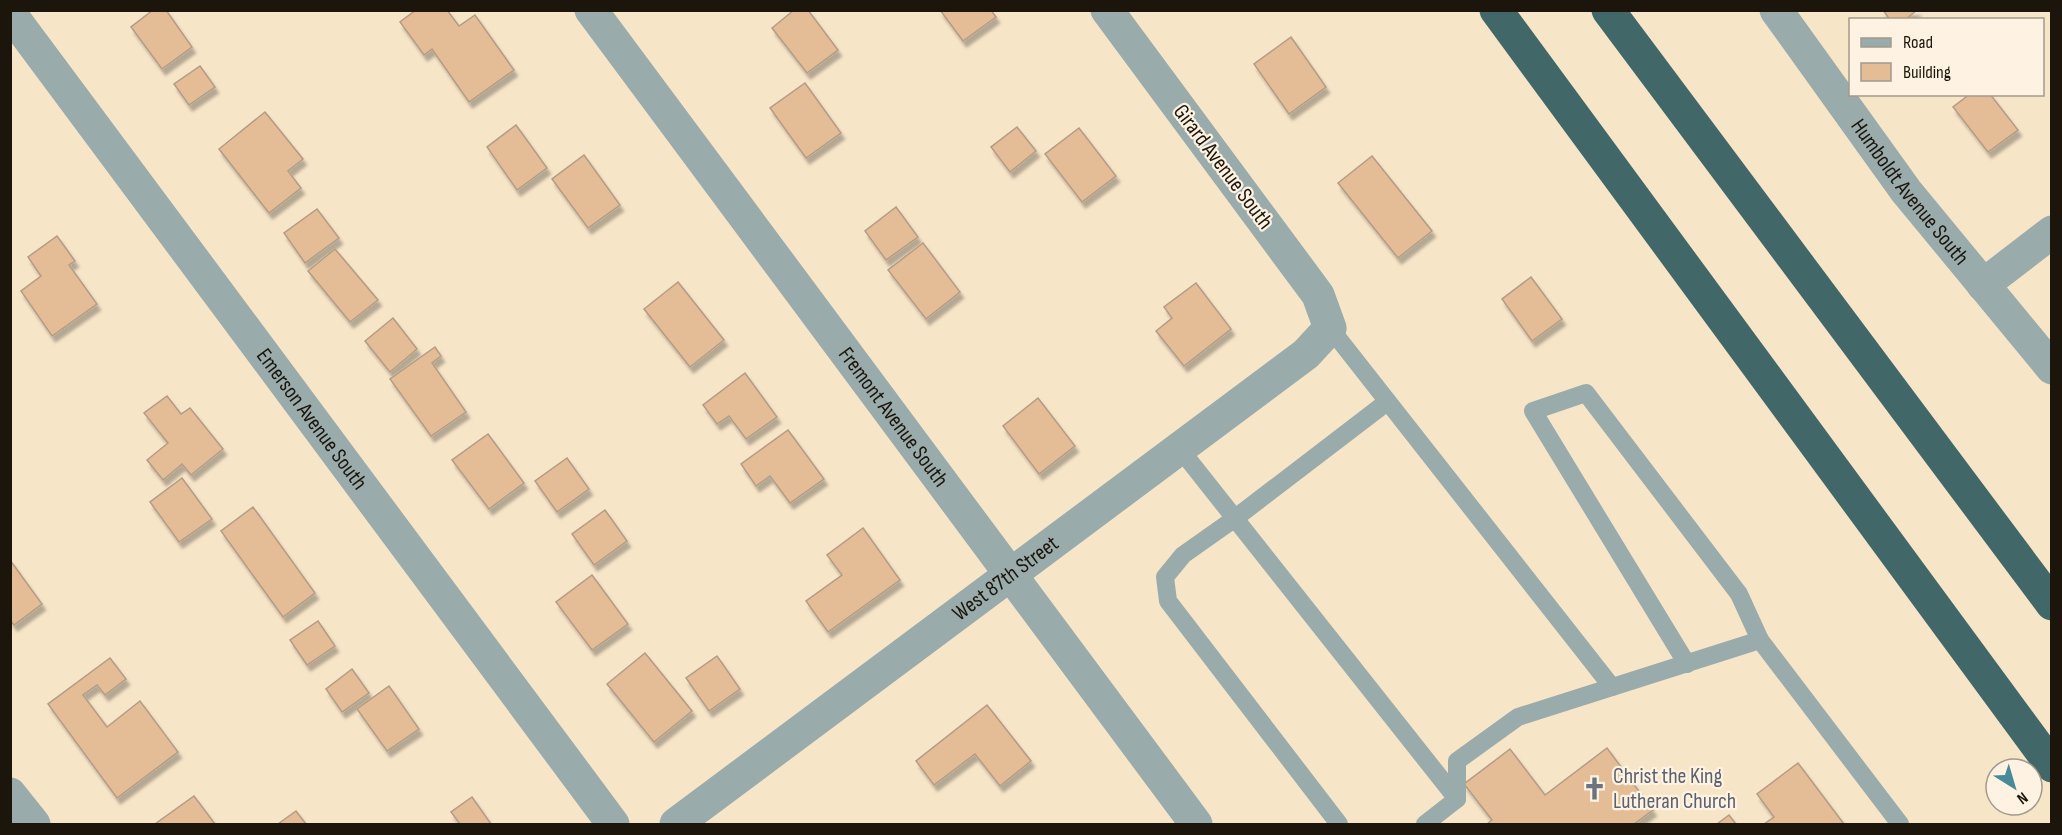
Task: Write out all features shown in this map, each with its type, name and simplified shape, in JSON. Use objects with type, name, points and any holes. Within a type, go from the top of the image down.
[{"type":"highway","points":[[1496,10],[2052,766]]},
{"type":"highway","points":[[1608,10],[2052,604]]},
{"type":"street","name":"Fremont Avenue South","points":[[591,10],[1196,825]]},
{"type":"street","name":"Girard Avenue South","points":[[1107,10],[1318,295],[1330,328]]},
{"type":"street","name":"Humboldt Avenue South","points":[[1776,10],[1906,191],[2052,368]]},
{"type":"street","name":"Emerson Avenue South","points":[[10,13],[613,825]]},
{"type":"street","points":[[1983,285],[2052,232]]},
{"type":"street","name":"West 87th Street","points":[[676,825],[1306,354],[1330,328]]},
{"type":"street","points":[[10,794],[34,825]]},
{"type":"lane","points":[[1330,328],[1612,687]]},
{"type":"lane","points":[[1687,664],[1533,411],[1586,393],[1739,594],[1760,640],[1900,825]]},
{"type":"lane","points":[[1339,825],[1168,601],[1165,577],[1183,555],[1234,519],[1387,402]]},
{"type":"lane","points":[[1180,449],[1457,799]]},
{"type":"lane","points":[[1457,799],[1457,761],[1518,717],[1760,640]]},
{"type":"lane","points":[[1425,825],[1457,799]]},
{"type":"building","points":[[153,10],[166,10],[192,47],[162,69],[131,27]]},
{"type":"building","points":[[416,10],[447,10],[459,26],[475,15],[514,70],[469,102],[432,49],[424,55],[400,22]]},
{"type":"building","points":[[794,10],[808,10],[838,50],[807,73],[772,28]]},
{"type":"building","points":[[940,10],[991,10],[996,17],[963,41]]},
{"type":"building","points":[[1883,10],[1917,10],[1907,18],[1889,18]]},
{"type":"building","points":[[1291,37],[1326,87],[1289,114],[1254,64]]},
{"type":"building","points":[[200,66],[215,87],[189,105],[174,84]]},
{"type":"building","points":[[805,83],[841,133],[806,158],[770,108]]},
{"type":"building","points":[[1967,96],[1992,96],[2018,130],[1988,152],[1953,107]]},
{"type":"building","points":[[265,112],[303,159],[288,171],[301,188],[269,213],[219,149]]},
{"type":"building","points":[[516,125],[547,168],[517,190],[487,147]]},
{"type":"building","points":[[1017,127],[1036,151],[1010,172],[991,147]]},
{"type":"building","points":[[1079,128],[1116,176],[1082,202],[1045,154]]},
{"type":"building","points":[[584,155],[620,205],[588,228],[552,179]]},
{"type":"building","points":[[1372,156],[1432,231],[1398,258],[1338,183]]},
{"type":"building","points":[[896,207],[918,237],[886,260],[865,231]]},
{"type":"building","points":[[317,209],[339,238],[305,263],[284,233]]},
{"type":"building","points":[[57,236],[75,261],[69,265],[97,304],[52,336],[21,291],[41,276],[28,257]]},
{"type":"building","points":[[923,243],[960,292],[926,319],[888,270]]},
{"type":"building","points":[[335,249],[378,300],[350,322],[308,271]]},
{"type":"building","points":[[1531,277],[1562,319],[1532,341],[1502,299]]},
{"type":"building","points":[[678,282],[724,340],[690,367],[644,309]]},
{"type":"building","points":[[1196,283],[1231,329],[1184,366],[1156,331],[1172,318],[1164,307]]},
{"type":"building","points":[[393,318],[417,349],[390,372],[365,341]]},
{"type":"building","points":[[435,347],[441,356],[432,363],[466,412],[431,436],[390,379]]},
{"type":"building","points":[[745,373],[777,417],[746,439],[729,416],[717,424],[703,405]]},
{"type":"building","points":[[167,396],[181,414],[190,408],[223,449],[191,475],[182,464],[163,480],[147,460],[168,443],[144,413]]},
{"type":"building","points":[[1038,398],[1075,446],[1039,474],[1003,426]]},
{"type":"building","points":[[788,430],[824,479],[790,503],[770,476],[756,486],[741,464]]},
{"type":"building","points":[[488,434],[524,483],[489,509],[452,460]]},
{"type":"building","points":[[567,458],[589,489],[557,512],[535,481]]},
{"type":"building","points":[[182,478],[212,519],[179,542],[150,502]]},
{"type":"building","points":[[253,507],[315,593],[283,617],[221,531]]},
{"type":"building","points":[[605,510],[627,541],[594,565],[572,534]]},
{"type":"building","points":[[863,528],[900,580],[828,632],[806,601],[842,575],[827,555]]},
{"type":"building","points":[[10,560],[42,604],[14,625],[10,620]]},
{"type":"building","points":[[592,575],[628,624],[592,650],[556,602]]},
{"type":"building","points":[[318,621],[335,646],[307,665],[290,640]]},
{"type":"building","points":[[645,653],[692,711],[654,742],[607,684]]},
{"type":"building","points":[[717,656],[740,689],[709,711],[686,678]]},
{"type":"building","points":[[110,658],[126,679],[105,695],[97,685],[83,695],[107,727],[140,701],[178,752],[117,798],[48,704]]},
{"type":"building","points":[[352,669],[369,693],[342,712],[326,689]]},
{"type":"building","points":[[389,686],[419,729],[387,751],[357,709]]},
{"type":"building","points":[[987,705],[1031,761],[1000,786],[975,754],[934,785],[916,761]]},
{"type":"building","name":"Christ the King Lutheran Church","points":[[1607,748],[1653,810],[1634,824],[1487,824],[1492,820],[1464,784],[1510,749],[1545,795]]},
{"type":"building","name":"Christ the King Lutheran Church","points":[[1798,763],[1844,824],[1764,824],[1774,817],[1757,794]]},
{"type":"building","points":[[194,796],[215,824],[155,824]]},
{"type":"building","points":[[472,797],[491,824],[460,824],[451,812]]},
{"type":"building","points":[[296,811],[306,824],[278,824]]},
{"type":"building","name":"Christ the King Lutheran Church","points":[[1729,815],[1736,824],[1717,824]]},
{"type":"place","name":"Christ the King Lutheran Church","points":[[1595,789]]}]
